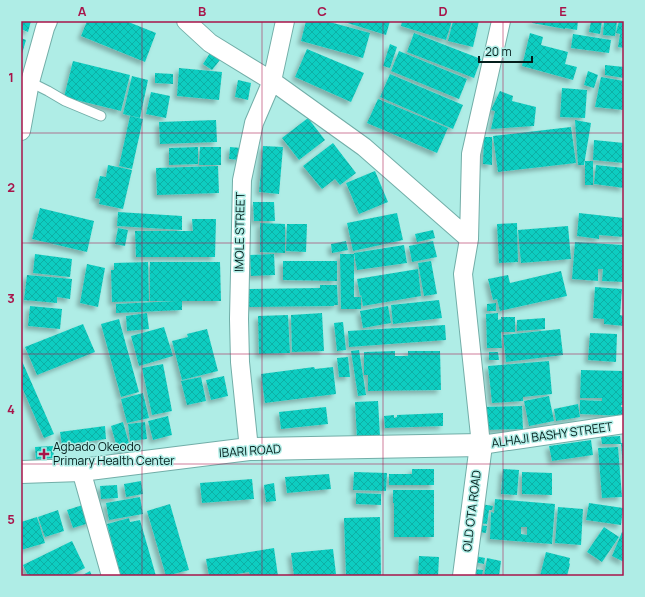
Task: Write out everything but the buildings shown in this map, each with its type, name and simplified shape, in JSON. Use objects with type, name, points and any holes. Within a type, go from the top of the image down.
[{"type":"street","points":[[21,131],[30,82],[48,21]]},
{"type":"street","points":[[186,21],[210,43],[272,81],[364,147],[469,239]]},
{"type":"street","name":"IMOLE STREET","points":[[249,449],[240,362],[239,319],[242,180],[254,123],[272,81],[285,21]]},
{"type":"street","points":[[481,445],[463,274],[469,239],[471,154],[502,21]]},
{"type":"street","name":"ALHAJI BASHY STREET","points":[[481,445],[624,424]]},
{"type":"street","name":"IBARI ROAD","points":[[21,472],[81,470],[249,449],[481,445]]},
{"type":"street","name":"OLD OTA ROAD","points":[[464,576],[481,445]]},
{"type":"street","points":[[81,470],[111,576]]},
{"type":"lane","points":[[30,82],[65,101],[101,116]]},
{"type":"place","name":"Agbado Okeodo Primary Health Center","points":[[44,454]]}]
